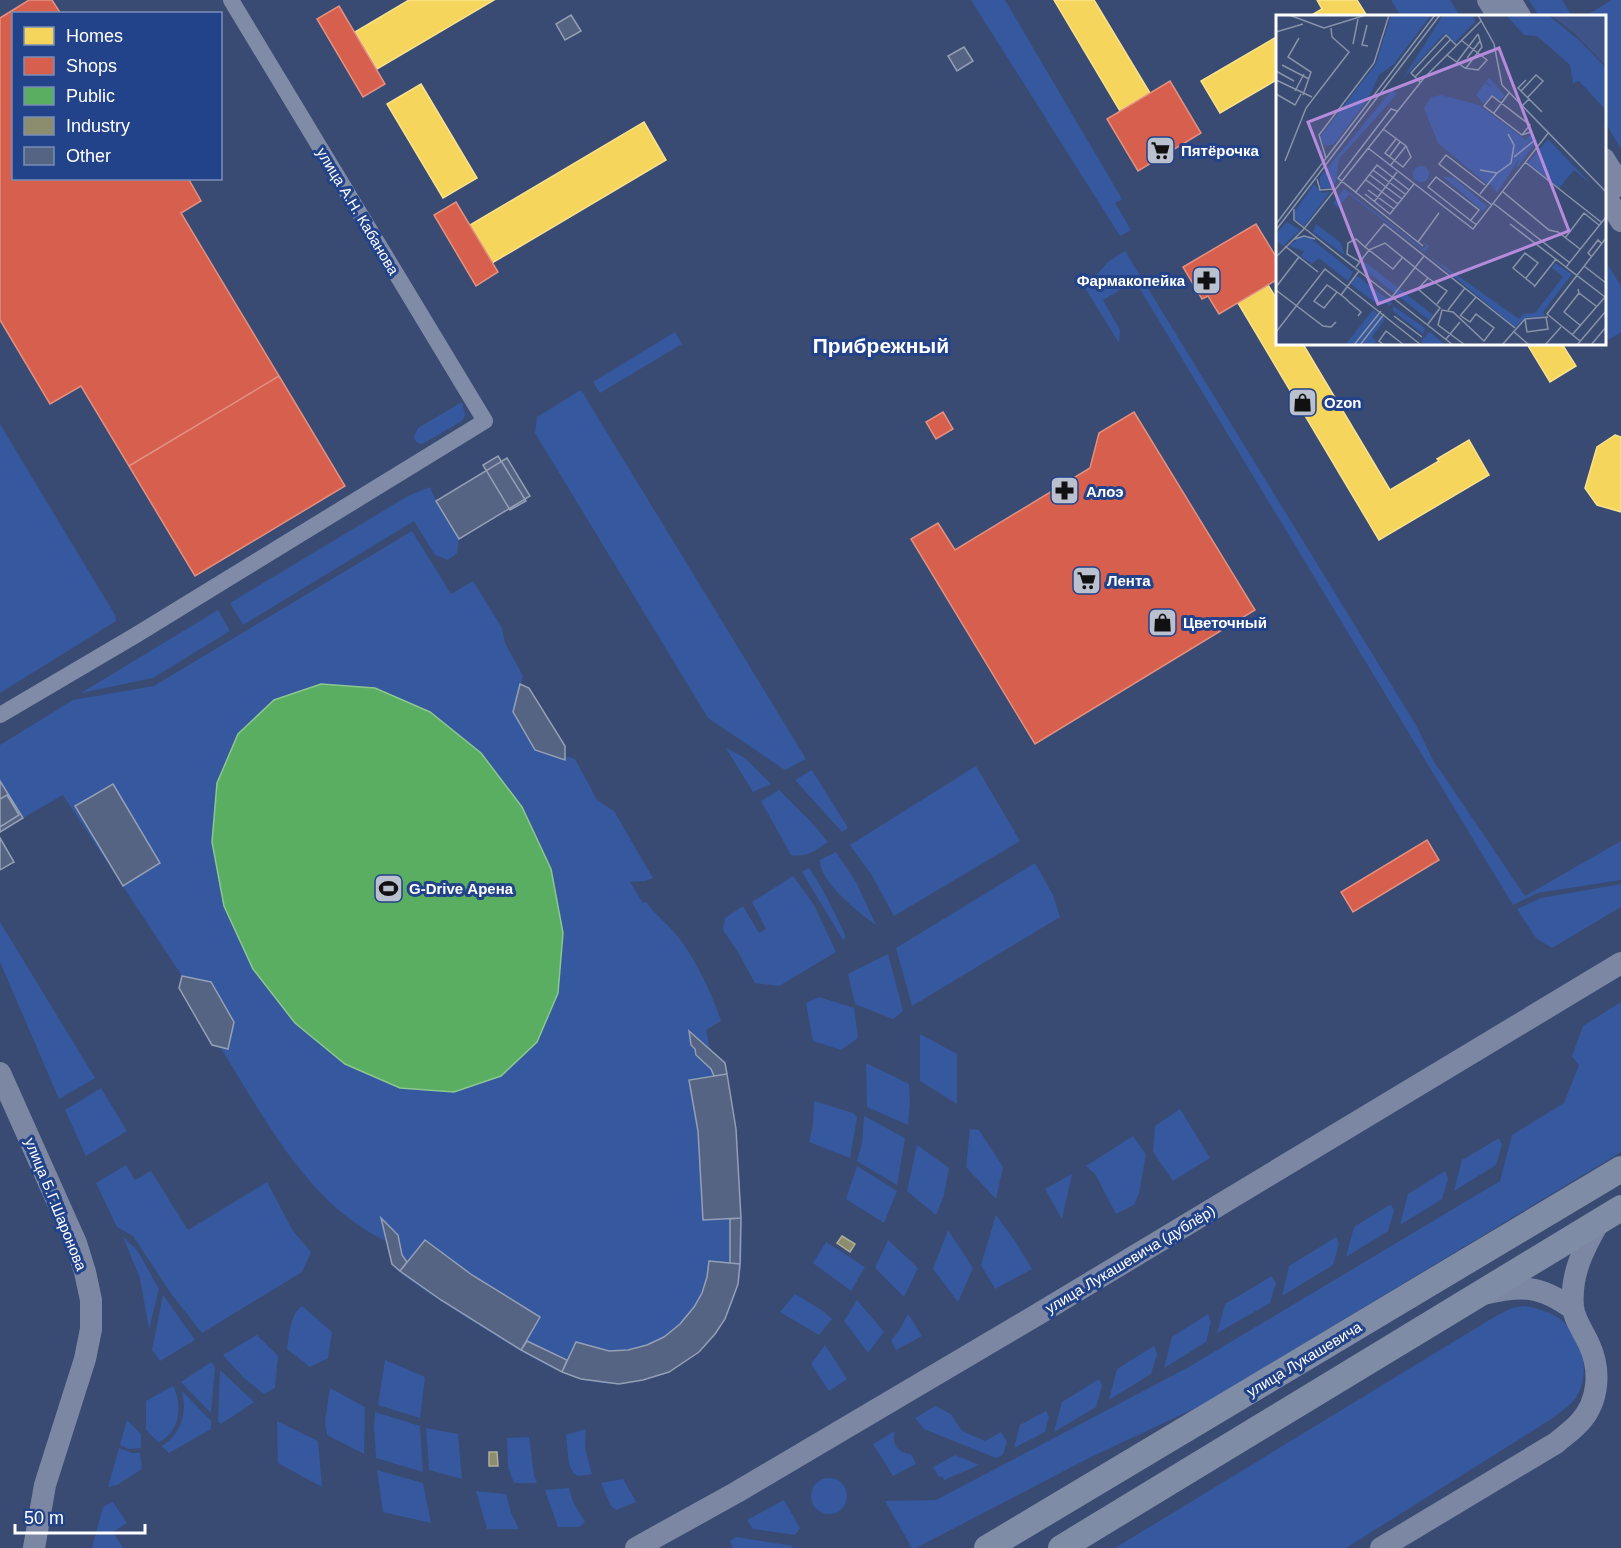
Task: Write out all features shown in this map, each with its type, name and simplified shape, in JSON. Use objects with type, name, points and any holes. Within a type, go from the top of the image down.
[{"type":"main road","points":[[1488,0],[1497,15]]},
{"type":"main road","points":[[1510,0],[1519,15]]},
{"type":"main road","points":[[1606,161],[1621,186]]},
{"type":"main road","points":[[1606,196],[1621,221]]},
{"type":"main road","name":"улица Лукашевича (дублёр)","points":[[636,1548],[737,1492],[1040,1313],[1621,963]]},
{"type":"main road","points":[[1596,978],[1621,977]]},
{"type":"main road","name":"улица Б.Г.Шаронова","points":[[0,1073],[75,1243],[91,1300],[91,1329],[85,1359],[45,1485],[34,1548]]},
{"type":"main road","name":"улица Лукашевича","points":[[987,1548],[1621,1169]]},
{"type":"main road","points":[[1061,1548],[1611,1214]]},
{"type":"main road","points":[[1381,1548],[1556,1443],[1581,1421],[1594,1400],[1597,1377],[1593,1352],[1573,1309],[1574,1276],[1582,1251],[1611,1214]]},
{"type":"main road","points":[[1476,1296],[1507,1288],[1535,1289],[1556,1297],[1573,1309]]},
{"type":"street","name":"улица А.Н. Кабанова","points":[[0,715],[136,635],[485,421],[231,0]]},
{"type":"shaded area","points":[[971,0],[1005,0],[1122,199],[1115,203],[1131,230],[1120,236]]},
{"type":"shaded area","points":[[1391,0],[1450,0],[1459,15],[1400,15]]},
{"type":"shaded area","points":[[1529,0],[1562,0],[1571,15],[1538,15]]},
{"type":"shaded area","points":[[1612,0],[1621,0],[1621,149],[1606,124],[1606,15],[1587,15]]},
{"type":"shaded area","points":[[1125,251],[1416,725],[1433,760],[1525,896],[1621,841],[1621,880],[1537,893],[1513,905],[1135,281],[1103,300],[1120,330],[1119,343],[1085,288],[1108,262]]},
{"type":"shaded area","points":[[1606,262],[1621,286],[1621,332],[1606,341]]},
{"type":"shaded area","points":[[675,332],[682,344],[600,393],[593,382]]},
{"type":"shaded area","points":[[581,390],[806,759],[785,770],[708,718],[535,433],[537,417]]},
{"type":"shaded area","points":[[462,402],[465,415],[462,421],[422,444],[417,443],[414,437],[418,428]]},
{"type":"shaded area","points":[[0,424],[115,615],[116,621],[0,693]]},
{"type":"shaded area","points":[[430,487],[459,539],[457,553],[448,560],[435,555],[414,521],[243,625],[230,603],[408,496]]},
{"type":"shaded area","name":"G-Drive Арена","points":[[412,531],[451,594],[473,581],[502,628],[505,643],[523,676],[521,684],[529,688],[565,746],[565,756],[575,759],[597,800],[614,811],[653,878],[630,882],[643,903],[646,902],[687,949],[707,985],[721,1021],[706,1030],[710,1048],[726,1067],[735,1128],[742,1238],[738,1285],[729,1309],[716,1331],[699,1350],[679,1365],[656,1376],[632,1382],[606,1383],[581,1379],[552,1368],[509,1344],[396,1269],[391,1262],[386,1241],[358,1225],[333,1205],[290,1157],[271,1130],[220,1047],[212,1045],[179,988],[182,976],[63,795],[23,818],[0,781],[0,745],[73,700],[154,686]]},
{"type":"shaded area","points":[[218,610],[230,631],[153,678],[81,693]]},
{"type":"shaded area","points":[[726,748],[745,758],[771,784],[753,792]]},
{"type":"shaded area","points":[[976,766],[1020,841],[894,916],[871,874],[850,845]]},
{"type":"shaded area","points":[[812,770],[848,828],[842,832],[795,780]]},
{"type":"shaded area","points":[[779,790],[828,842],[806,854],[791,855],[761,801]]},
{"type":"shaded area","points":[[836,852],[856,882],[876,925],[841,896],[821,869],[820,860]]},
{"type":"shaded area","points":[[1035,863],[1053,895],[1060,917],[912,1006],[896,948]]},
{"type":"shaded area","points":[[809,868],[838,919],[846,937],[843,940],[802,872]]},
{"type":"shaded area","points":[[793,876],[814,905],[836,952],[779,986],[755,983],[723,930],[725,918],[743,906],[759,933],[766,929],[752,902]]},
{"type":"shaded area","points":[[1621,884],[1621,907],[1552,948],[1536,938],[1517,909],[1541,898]]},
{"type":"shaded area","points":[[0,922],[95,1078],[59,1099],[0,962]]},
{"type":"shaded area","points":[[888,954],[903,1011],[893,1019],[855,1004],[848,974]]},
{"type":"shaded area","points":[[819,997],[854,1008],[858,1038],[841,1050],[813,1041],[806,1003]]},
{"type":"shaded area","points":[[1621,1002],[1621,1152],[1202,1405],[1091,1457],[916,1548],[912,1548],[885,1501],[936,1500],[1187,1368],[1500,1181],[1512,1135],[1564,1103],[1579,1065],[1572,1056],[1583,1026]]},
{"type":"shaded area","points":[[920,1034],[957,1054],[957,1104],[920,1081]]},
{"type":"shaded area","points":[[866,1063],[909,1084],[908,1125],[867,1107]]},
{"type":"shaded area","points":[[101,1088],[127,1131],[86,1156],[65,1110]]},
{"type":"shaded area","points":[[814,1101],[853,1113],[857,1117],[850,1158],[809,1142],[813,1125]]},
{"type":"shaded area","points":[[1180,1109],[1210,1158],[1173,1181],[1153,1152],[1155,1126]]},
{"type":"shaded area","points":[[864,1116],[905,1138],[897,1185],[857,1161],[862,1144]]},
{"type":"shaded area","points":[[970,1129],[979,1130],[1003,1167],[996,1199],[966,1167]]},
{"type":"shaded area","points":[[1133,1136],[1146,1154],[1139,1193],[1134,1205],[1116,1214],[1095,1174],[1086,1166]]},
{"type":"shaded area","points":[[1499,1138],[1502,1145],[1496,1165],[1454,1191],[1462,1160]]},
{"type":"shaded area","points":[[917,1145],[949,1168],[944,1195],[936,1215],[907,1191]]},
{"type":"shaded area","points":[[126,1165],[135,1180],[151,1171],[188,1230],[267,1182],[293,1231],[311,1252],[302,1272],[202,1333],[172,1295],[133,1236],[117,1227],[96,1183]]},
{"type":"shaded area","points":[[857,1166],[897,1191],[884,1223],[846,1199]]},
{"type":"shaded area","points":[[1445,1171],[1448,1179],[1442,1199],[1400,1225],[1408,1194]]},
{"type":"shaded area","points":[[1072,1174],[1062,1219],[1045,1189]]},
{"type":"shaded area","points":[[1391,1204],[1394,1211],[1388,1231],[1346,1257],[1354,1227]]},
{"type":"shaded area","points":[[996,1215],[1032,1269],[995,1289],[981,1265]]},
{"type":"shaded area","points":[[948,1230],[973,1268],[958,1302],[933,1269]]},
{"type":"shaded area","points":[[123,1237],[137,1250],[159,1289],[149,1329],[140,1278]]},
{"type":"shaded area","points":[[1336,1237],[1339,1244],[1333,1265],[1282,1296],[1289,1266]]},
{"type":"shaded area","points":[[888,1240],[918,1268],[904,1297],[875,1268]]},
{"type":"shaded area","points":[[826,1242],[865,1267],[851,1291],[813,1263]]},
{"type":"shaded area","points":[[1272,1276],[1276,1283],[1270,1303],[1217,1333],[1225,1304]]},
{"type":"shaded area","points":[[795,1294],[832,1319],[819,1335],[780,1312]]},
{"type":"shaded area","points":[[163,1295],[195,1340],[160,1361],[152,1350]]},
{"type":"shaded area","points":[[857,1300],[884,1332],[868,1353],[844,1321]]},
{"type":"shaded area","points":[[302,1306],[332,1332],[328,1358],[310,1367],[287,1349],[289,1332],[295,1314]]},
{"type":"shaded area","points":[[1525,1306],[1556,1316],[1568,1326],[1575,1336],[1583,1357],[1584,1369],[1580,1391],[1574,1400],[1553,1418],[1346,1548],[1115,1548],[1496,1316],[1512,1308]]},
{"type":"shaded area","points":[[908,1314],[922,1336],[896,1350],[891,1340]]},
{"type":"shaded area","points":[[1208,1314],[1211,1322],[1206,1342],[1164,1368],[1172,1337]]},
{"type":"shaded area","points":[[257,1335],[278,1356],[275,1388],[264,1394],[244,1378],[223,1355]]},
{"type":"shaded area","points":[[825,1345],[847,1379],[829,1391],[811,1364]]},
{"type":"shaded area","points":[[1154,1346],[1157,1354],[1151,1374],[1109,1400],[1117,1369]]},
{"type":"shaded area","points":[[385,1360],[425,1377],[420,1418],[378,1405]]},
{"type":"shaded area","points":[[211,1362],[215,1367],[211,1413],[181,1382]]},
{"type":"shaded area","points":[[220,1370],[254,1402],[221,1424],[218,1421]]},
{"type":"shaded area","points":[[1099,1379],[1102,1386],[1096,1407],[1054,1432],[1062,1402]]},
{"type":"shaded area","points":[[173,1386],[178,1401],[178,1418],[171,1432],[158,1442],[146,1430],[146,1401]]},
{"type":"shaded area","points":[[330,1388],[365,1407],[364,1454],[327,1435],[325,1421]]},
{"type":"shaded area","points":[[182,1391],[211,1421],[211,1429],[169,1453],[162,1446],[174,1435],[181,1422],[184,1407]]},
{"type":"shaded area","points":[[935,1406],[951,1414],[962,1431],[985,1441],[1001,1432],[1007,1442],[1003,1455],[996,1458],[924,1429],[915,1418]]},
{"type":"shaded area","points":[[1046,1411],[1049,1417],[1045,1432],[1014,1448],[1020,1425]]},
{"type":"shaded area","points":[[375,1412],[420,1426],[423,1472],[376,1458]]},
{"type":"shaded area","points":[[127,1420],[141,1434],[141,1448],[129,1449],[120,1445]]},
{"type":"shaded area","points":[[277,1421],[318,1441],[322,1487],[278,1463]]},
{"type":"shaded area","points":[[426,1428],[458,1434],[462,1479],[429,1470]]},
{"type":"shaded area","points":[[586,1429],[585,1449],[592,1474],[579,1476],[574,1474],[569,1464],[566,1435]]},
{"type":"shaded area","points":[[895,1431],[895,1444],[902,1452],[911,1454],[916,1464],[893,1476],[873,1444]]},
{"type":"shaded area","points":[[529,1437],[537,1483],[514,1483],[508,1467],[507,1438]]},
{"type":"shaded area","points":[[119,1448],[132,1453],[140,1453],[142,1469],[117,1485],[108,1487]]},
{"type":"shaded area","points":[[955,1455],[979,1465],[944,1480],[942,1476],[939,1477],[933,1467]]},
{"type":"shaded area","points":[[377,1470],[423,1483],[431,1523],[383,1512]]},
{"type":"shaded area","points":[[829,1478],[841,1484],[847,1496],[841,1508],[829,1514],[817,1508],[811,1496],[817,1484]]},
{"type":"shaded area","points":[[623,1479],[636,1502],[616,1510],[611,1506],[601,1483]]},
{"type":"shaded area","points":[[569,1488],[573,1502],[585,1522],[579,1527],[558,1527],[545,1490]]},
{"type":"shaded area","points":[[476,1491],[506,1494],[511,1513],[519,1529],[487,1529]]},
{"type":"shaded area","points":[[784,1500],[800,1528],[795,1535],[753,1529],[747,1520]]},
{"type":"shaded area","points":[[113,1502],[127,1523],[113,1532],[123,1548],[92,1548],[103,1507]]},
{"type":"shaded area","points":[[736,1537],[793,1546],[791,1548],[733,1548],[730,1541]]},
{"type":"building: Homes","points":[[409,0],[494,0],[377,69],[355,32]]},
{"type":"building: Homes","points":[[1054,0],[1094,0],[1150,93],[1120,111]]},
{"type":"building: Homes","points":[[1317,0],[1357,0],[1366,15],[1312,15],[1322,9]]},
{"type":"building: Homes","points":[[1276,37],[1276,80],[1220,113],[1201,81]]},
{"type":"building: Homes","points":[[421,84],[477,178],[443,198],[387,104]]},
{"type":"building: Homes","points":[[644,122],[666,160],[492,263],[470,225]]},
{"type":"building: Homes","points":[[1268,285],[1276,298],[1276,345],[1304,345],[1390,490],[1469,440],[1489,475],[1379,540],[1238,303]]},
{"type":"building: Homes","points":[[1528,345],[1563,345],[1576,366],[1550,382]]},
{"type":"building: Homes","points":[[1615,435],[1621,437],[1621,512],[1597,505],[1585,488],[1597,447]]},
{"type":"building: Shops","points":[[29,0],[52,0],[60,12],[12,12],[12,180],[189,180],[201,201],[181,213],[279,376],[129,466],[81,386],[50,404],[0,320],[0,18]]},
{"type":"building: Shops","points":[[339,6],[385,84],[363,97],[317,19]]},
{"type":"building: Shops","points":[[1170,81],[1201,133],[1138,171],[1107,119]]},
{"type":"building: Shops","points":[[456,202],[498,272],[476,286],[434,215]]},
{"type":"building: Shops","points":[[1256,224],[1276,257],[1276,280],[1219,314],[1208,296],[1202,299],[1183,267]]},
{"type":"building: Shops","points":[[279,376],[345,486],[195,576],[129,466]]},
{"type":"building: Shops","points":[[943,412],[953,429],[936,439],[926,422]]},
{"type":"building: Shops","name":"Лента","points":[[1134,412],[1255,610],[1035,744],[911,539],[938,523],[955,550],[1090,468],[1099,433]]},
{"type":"building: Shops","points":[[1427,840],[1439,860],[1353,912],[1341,892]]},
{"type":"building: Public","name":"G-Drive Арена","points":[[321,684],[375,688],[430,712],[481,753],[522,807],[551,869],[563,933],[558,993],[537,1042],[501,1076],[454,1092],[400,1088],[345,1064],[295,1023],[253,969],[224,906],[212,842],[217,783],[238,734],[274,700]]},
{"type":"building: Industry","points":[[842,1236],[855,1244],[850,1252],[837,1243]]},
{"type":"building: Industry","points":[[489,1452],[497,1452],[498,1466],[489,1466]]},
{"type":"building: Other","points":[[571,15],[581,31],[565,40],[556,24]]},
{"type":"building: Other","points":[[964,47],[973,61],[957,71],[948,56]]},
{"type":"building: Other","points":[[498,456],[526,501],[510,510],[483,465]]},
{"type":"building: Other","points":[[507,458],[530,496],[459,539],[436,501]]},
{"type":"building: Other","points":[[520,684],[529,688],[565,746],[565,760],[535,750],[513,712]]},
{"type":"building: Other","points":[[0,781],[23,818],[0,832]]},
{"type":"building: Other","points":[[113,784],[160,863],[123,886],[75,806]]},
{"type":"building: Other","points":[[7,795],[19,815],[0,827],[0,799]]},
{"type":"building: Other","points":[[0,838],[14,862],[0,870]]},
{"type":"building: Other","points":[[182,976],[211,982],[234,1022],[228,1049],[212,1045],[179,988]]},
{"type":"building: Other","points":[[689,1031],[725,1063],[727,1074],[714,1076],[711,1069],[696,1055],[691,1045]]},
{"type":"building: Other","points":[[727,1074],[736,1129],[741,1218],[703,1220],[698,1131],[689,1080]]},
{"type":"building: Other","points":[[381,1218],[398,1235],[402,1255],[407,1262],[400,1271],[392,1264]]},
{"type":"building: Other","points":[[741,1218],[740,1264],[730,1263],[730,1219]]},
{"type":"building: Other","points":[[425,1240],[472,1275],[540,1317],[521,1350],[441,1300],[400,1271]]},
{"type":"building: Other","points":[[709,1261],[740,1264],[738,1284],[725,1319],[699,1352],[669,1372],[619,1384],[581,1379],[562,1372],[576,1342],[609,1351],[628,1350],[664,1337],[680,1324],[694,1307],[702,1293]]},
{"type":"building: Other","points":[[527,1341],[567,1360],[562,1372],[521,1350]]},
{"type":"place","name":"Пятёрочка","points":[[1160,150]]},
{"type":"place","name":"Фармакопейка","points":[[1206,280]]},
{"type":"place","name":"Ozon","points":[[1303,402]]},
{"type":"place","name":"Алоэ","points":[[1065,491]]},
{"type":"place","name":"Лента","points":[[1086,580]]},
{"type":"place","name":"Цветочный","points":[[1162,622]]},
{"type":"place","name":"G-Drive Арена","points":[[388,888]]},
{"type":"district","name":"Прибрежный","points":[[881,345]]}]
